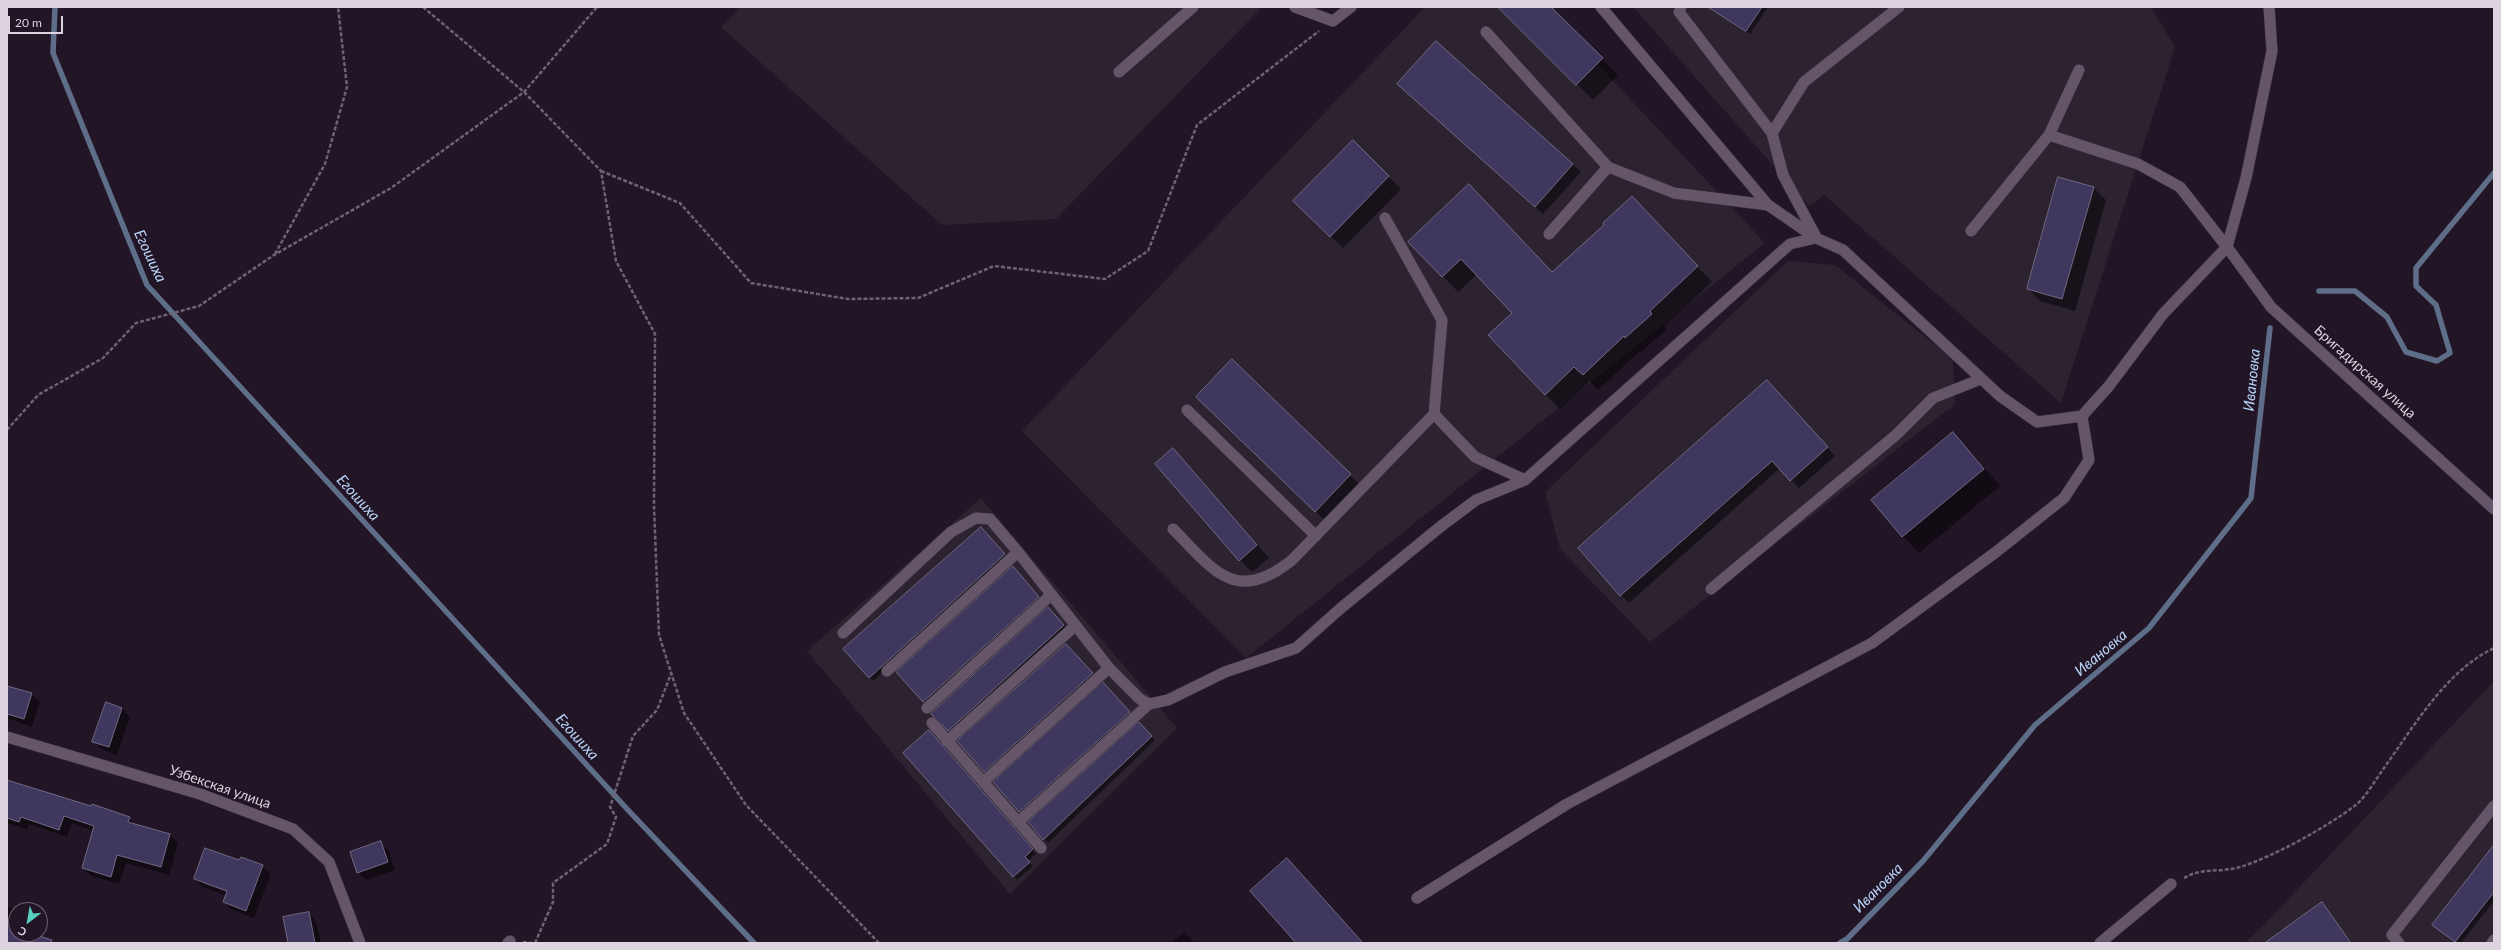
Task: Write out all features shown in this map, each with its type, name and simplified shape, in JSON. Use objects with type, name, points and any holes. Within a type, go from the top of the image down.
[{"type":"street","points":[[1119,72],[1193,7]]},
{"type":"street","points":[[1295,7],[1332,21],[1351,7]]},
{"type":"street","points":[[1601,7],[1768,205],[1816,238],[1843,250],[2000,396],[2037,422],[2082,416],[2109,386],[2163,314],[2227,247],[2246,178],[2272,51],[2269,7]]},
{"type":"street","points":[[1681,7],[1679,12],[1772,134],[1783,175],[1816,238]]},
{"type":"street","points":[[1772,134],[1804,82],[1899,7]]},
{"type":"street","points":[[1486,32],[1608,167],[1674,193],[1768,205]]},
{"type":"street","points":[[1971,231],[2048,135],[2079,70]]},
{"type":"street","name":"Бригадирская улица","points":[[2048,135],[2138,164],[2180,187],[2271,307],[2494,509]]},
{"type":"street","points":[[1549,234],[1608,167]]},
{"type":"street","points":[[1173,529],[1214,570],[1227,579],[1238,582],[1268,575],[1281,569],[1316,536],[1434,414],[1442,320],[1385,218]]},
{"type":"street","points":[[1018,822],[1149,704],[1168,700],[1226,672],[1296,648],[1341,608],[1476,500],[1525,480],[1790,244],[1816,238]]},
{"type":"street","points":[[1711,589],[1896,435],[1932,398],[1981,379]]},
{"type":"street","points":[[1187,410],[1316,536]]},
{"type":"street","points":[[1434,414],[1475,457],[1525,480]]},
{"type":"street","points":[[1417,898],[1567,804],[1872,643],[1996,552],[2064,498],[2089,460],[2082,416]]},
{"type":"street","points":[[843,633],[951,532],[976,518],[990,519],[1018,552],[1109,668],[1140,699],[1149,704]]},
{"type":"street","points":[[887,671],[1018,552]]},
{"type":"street","points":[[927,708],[1051,595]]},
{"type":"street","points":[[947,741],[1075,626]]},
{"type":"street","points":[[983,782],[1109,668]]},
{"type":"street","points":[[932,723],[1041,848]]},
{"type":"street","name":"Узбекская улица","points":[[7,737],[200,794],[293,829],[329,862],[360,943]]},
{"type":"street","points":[[2400,943],[2392,935],[2494,806]]},
{"type":"street","points":[[2100,943],[2170,884]]},
{"type":"path","points":[[274,255],[325,164],[347,86],[338,7]]},
{"type":"path","points":[[423,7],[524,92],[601,170],[680,203],[751,283],[848,299],[918,298],[994,266],[1105,279],[1148,252],[1197,125],[1332,21]]},
{"type":"path","points":[[7,430],[38,395],[103,358],[136,323],[199,306],[274,255],[391,188],[524,92],[596,7]]},
{"type":"path","points":[[601,170],[616,261],[655,334],[654,506],[659,635],[684,713],[746,805],[879,943]]},
{"type":"path","points":[[2170,884],[2197,871],[2237,868],[2251,864],[2293,844],[2358,803],[2449,684],[2470,664],[2494,648]]},
{"type":"path","points":[[535,943],[553,902],[553,883],[607,844],[616,817],[610,807],[633,736],[657,710],[672,674]]},
{"type":"shaded area","points":[[740,7],[1262,7],[1056,219],[942,225],[721,27]]},
{"type":"shaded area","points":[[1425,7],[1544,7],[1765,243],[1246,658],[1022,431]]},
{"type":"shaded area","points":[[1633,7],[2151,7],[2175,47],[2061,403],[1824,195],[1809,206]]},
{"type":"shaded area","points":[[1788,261],[1835,265],[1953,359],[1955,404],[1650,642],[1560,549],[1545,492]]},
{"type":"shaded area","points":[[981,498],[1177,728],[1010,894],[807,651]]},
{"type":"shaded area","points":[[2494,681],[2494,943],[2244,943],[2260,929]]},
{"type":"building","points":[[1498,7],[1551,7],[1603,58],[1576,85]]},
{"type":"building","points":[[1708,7],[1762,7],[1746,31]]},
{"type":"building","points":[[1436,41],[1573,164],[1535,207],[1397,84]]},
{"type":"building","points":[[1353,140],[1389,176],[1330,237],[1293,201]]},
{"type":"building","points":[[2058,177],[2094,187],[2062,299],[2027,289]]},
{"type":"building","points":[[1469,184],[1552,272],[1604,225],[1603,223],[1632,196],[1698,266],[1650,311],[1652,314],[1625,338],[1624,336],[1583,375],[1574,367],[1545,395],[1488,335],[1512,313],[1461,259],[1442,277],[1408,242]]},
{"type":"building","points":[[1232,359],[1351,474],[1315,512],[1196,397]]},
{"type":"building","points":[[1767,380],[1828,447],[1790,481],[1772,461],[1620,596],[1578,548]]},
{"type":"building","points":[[1953,432],[1984,469],[1902,537],[1871,500]]},
{"type":"building","points":[[1173,448],[1257,545],[1239,561],[1155,464]]},
{"type":"building","points":[[981,527],[1005,554],[869,678],[843,649]]},
{"type":"building","points":[[1013,566],[1039,597],[923,702],[896,672]]},
{"type":"building","points":[[1048,607],[1064,625],[948,731],[931,714]]},
{"type":"building","points":[[1066,644],[1093,673],[984,772],[957,741]]},
{"type":"building","points":[[1103,682],[1130,712],[1019,812],[993,782]]},
{"type":"building","points":[[7,686],[32,693],[24,719],[7,714]]},
{"type":"building","points":[[106,702],[122,708],[109,747],[92,742]]},
{"type":"building","points":[[1139,722],[1152,736],[1043,840],[1028,822]]},
{"type":"building","points":[[929,730],[1033,849],[1025,857],[1030,862],[1013,877],[903,753]]},
{"type":"building","points":[[7,780],[91,806],[92,804],[130,817],[128,822],[170,834],[161,867],[117,855],[111,877],[82,868],[94,826],[64,816],[59,830],[21,817],[19,822],[7,818]]},
{"type":"building","points":[[381,841],[388,862],[357,873],[350,852]]},
{"type":"building","points":[[2494,845],[2494,892],[2455,942],[2432,925]]},
{"type":"building","points":[[205,848],[239,860],[241,857],[263,865],[246,911],[223,902],[227,891],[194,879]]},
{"type":"building","points":[[1287,858],[1363,943],[1296,943],[1250,891]]},
{"type":"building","points":[[2322,902],[2351,943],[2265,943]]},
{"type":"building","points":[[309,912],[315,943],[288,943],[283,917]]},
{"type":"building","points":[[7,925],[8,942],[48,942],[48,939],[52,940],[51,943],[7,943]]},
{"type":"waterway","name":"Егошиха","points":[[55,7],[53,53],[147,285],[628,810],[754,943]]},
{"type":"waterway","name":"Ивановка","points":[[2319,291],[2355,291],[2387,317],[2406,352],[2437,361],[2450,353],[2436,305],[2416,286],[2416,268],[2494,173]]},
{"type":"waterway","name":"Ивановка","points":[[1840,943],[1847,939],[1923,861],[2035,725],[2149,628],[2251,498],[2270,328]]}]
